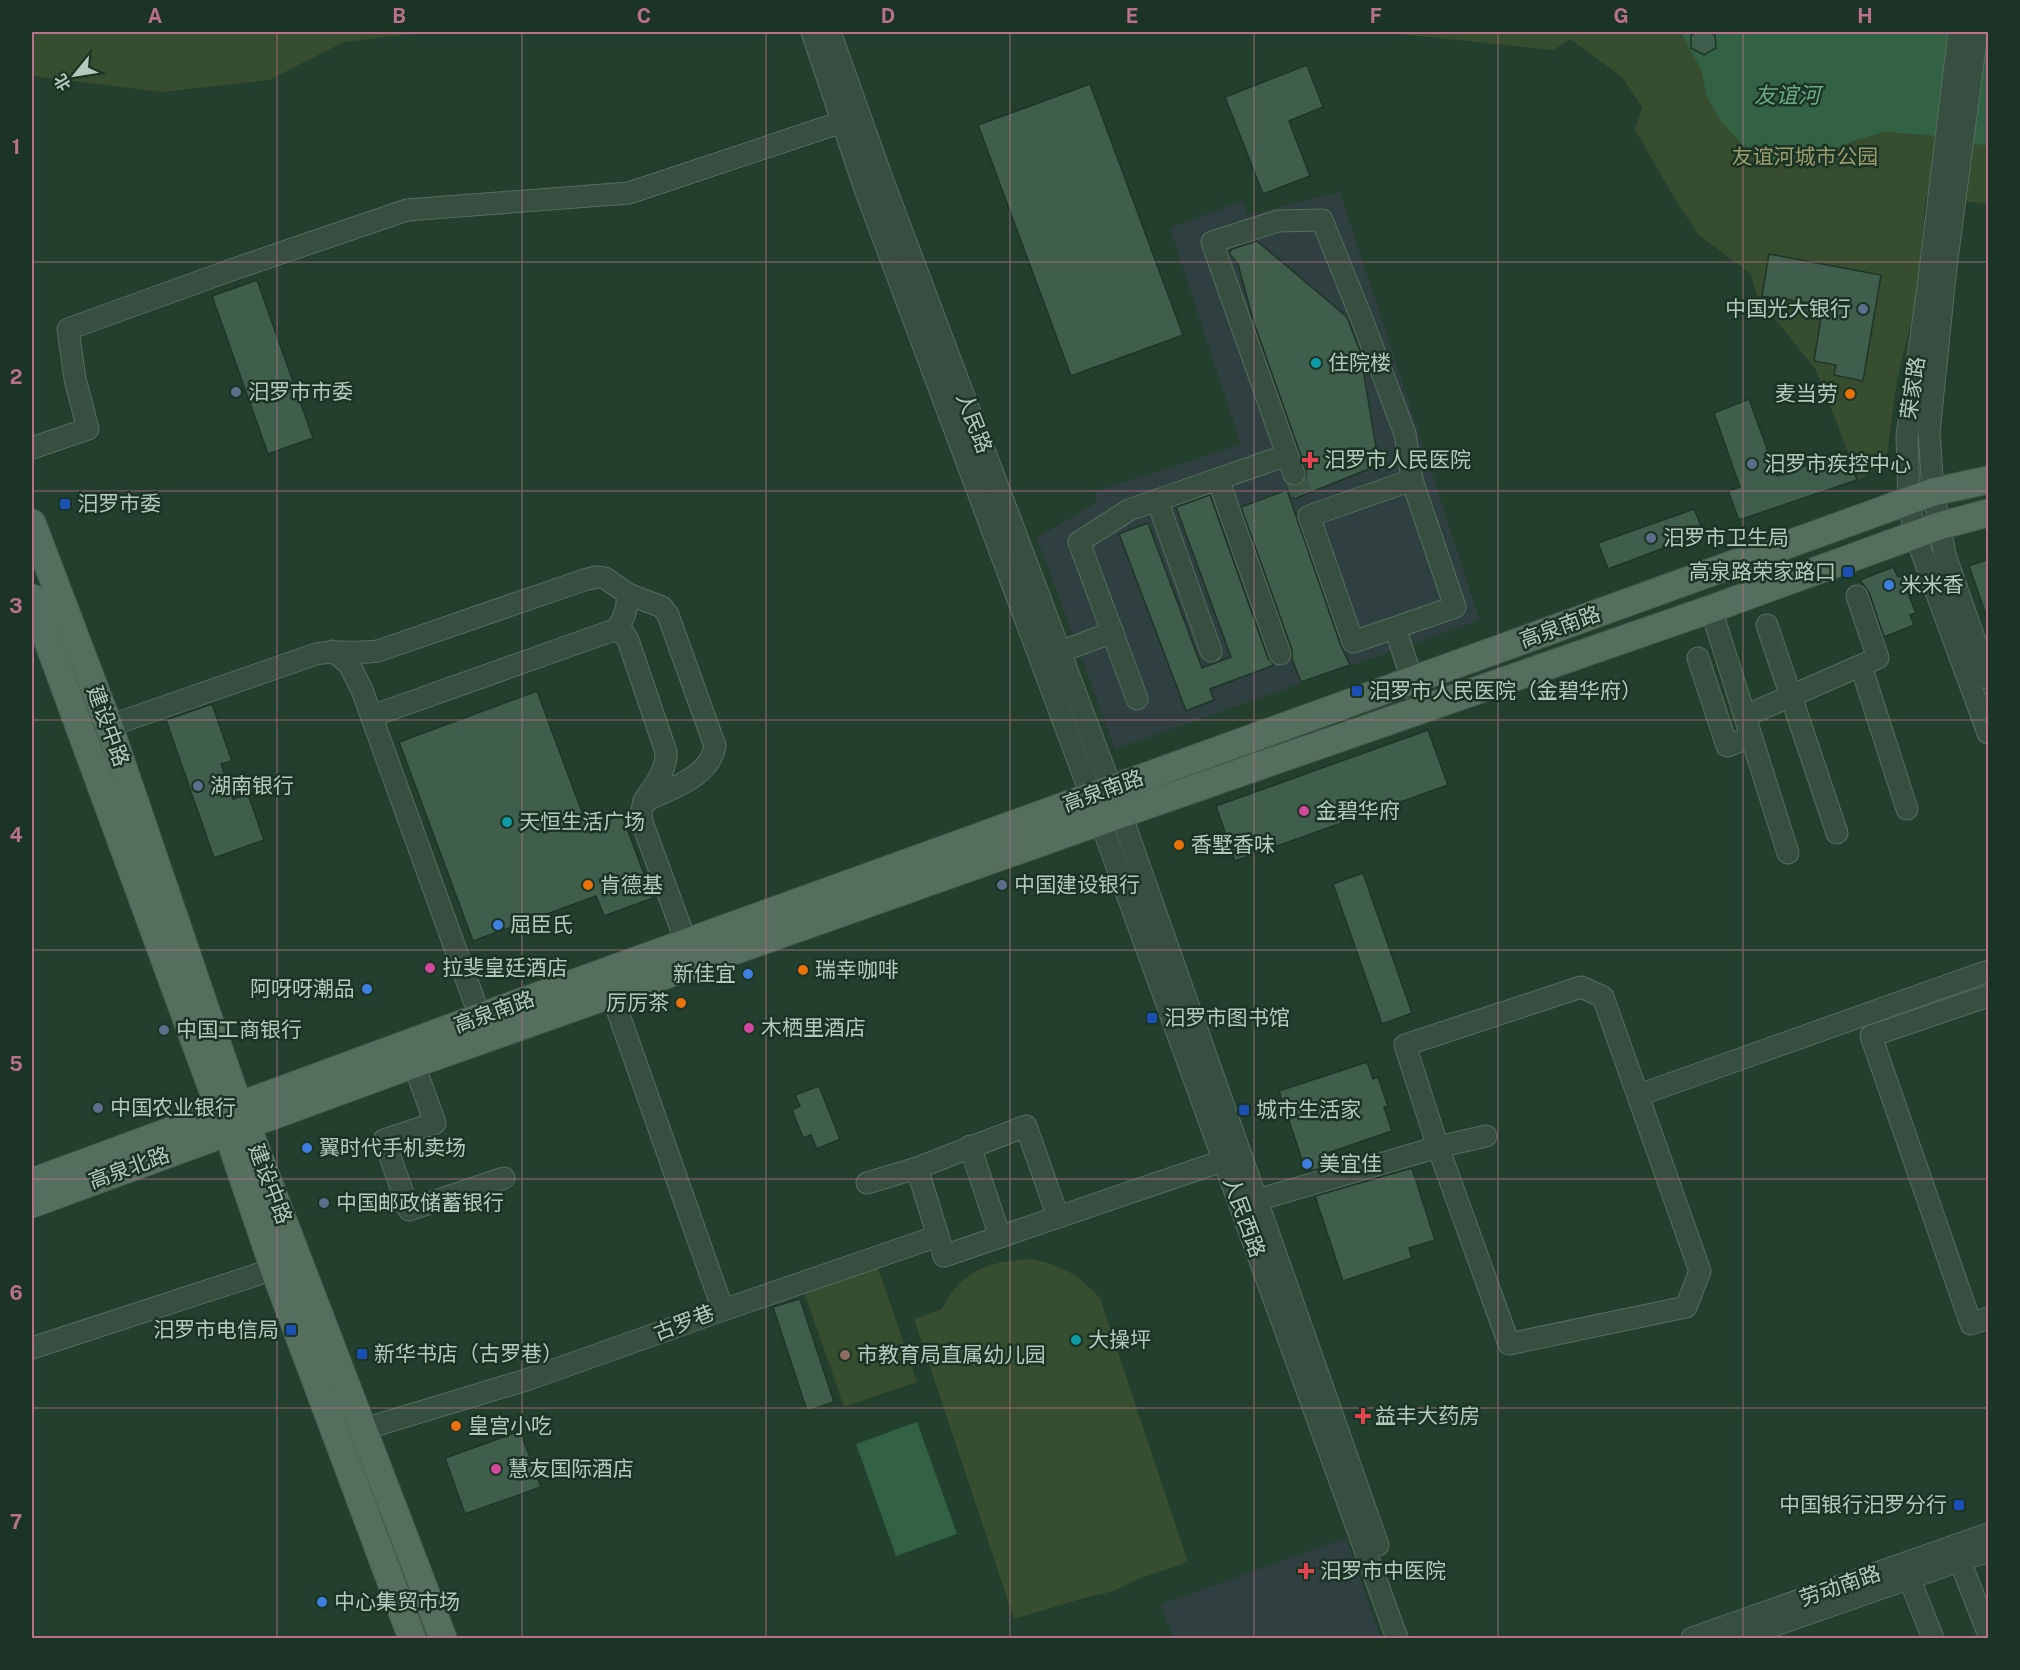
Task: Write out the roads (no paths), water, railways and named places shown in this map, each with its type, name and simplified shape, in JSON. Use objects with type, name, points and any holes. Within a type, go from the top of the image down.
[{"type":"main road","name":"高泉南路","points":[[234,1120],[480,1017],[1921,497],[1989,480]]},
{"type":"main road","name":"高泉南路","points":[[234,1120],[414,1064],[1711,609],[1927,530],[1989,513]]},
{"type":"main road","name":"建设中路","points":[[32,523],[109,726],[232,1087],[234,1120],[274,1269],[412,1638]]},
{"type":"main road","name":"建设中路","points":[[32,598],[234,1120],[364,1429],[443,1638]]},
{"type":"main road","name":"高泉北路","points":[[32,1182],[234,1120]]},
{"type":"main road","name":"高泉北路","points":[[32,1204],[234,1120]]},
{"type":"street","name":"人民路","points":[[812,32],[842,122],[1111,818]]},
{"type":"street","name":"人民路","points":[[830,32],[883,181],[1060,651],[1101,792]]},
{"type":"street","name":"荣家路","points":[[1959,32],[1938,265],[1929,432],[1921,497],[1927,530],[1989,733]]},
{"type":"street","points":[[1938,265],[1977,32]]},
{"type":"street","points":[[32,448],[88,429],[75,379],[68,329],[407,210],[629,193],[842,122]]},
{"type":"street","points":[[1137,699],[1079,542],[1129,510],[1218,479],[1291,465],[1212,242],[1278,221],[1322,220],[1364,322],[1405,434],[1412,480],[1455,607],[1353,642],[1305,506],[1412,480]]},
{"type":"street","points":[[1218,479],[1280,654]]},
{"type":"street","points":[[1157,500],[1211,651]]},
{"type":"street","name":"荣家路","points":[[1927,530],[1945,555],[1989,678]]},
{"type":"street","points":[[109,726],[316,654],[333,651],[360,654],[378,651],[596,577],[605,578],[626,614],[666,752],[663,770],[644,802],[641,813],[642,822],[686,942]]},
{"type":"street","points":[[1745,716],[1878,657],[1857,596]]},
{"type":"street","points":[[372,716],[655,603],[662,607],[668,615],[715,746],[708,763],[688,780],[644,802]]},
{"type":"street","points":[[1711,609],[1788,853]]},
{"type":"street","points":[[1767,625],[1837,833]]},
{"type":"street","points":[[1395,628],[1422,709]]},
{"type":"street","points":[[1060,651],[1113,632]]},
{"type":"street","points":[[333,651],[349,664],[362,690],[480,1017]]},
{"type":"street","points":[[362,690],[360,677],[362,666],[378,651]]},
{"type":"street","points":[[1698,658],[1727,746],[1751,737]]},
{"type":"street","points":[[1861,666],[1907,809]]},
{"type":"street","name":"人民西路","points":[[1111,818],[1232,1158],[1397,1638]]},
{"type":"street","points":[[1639,1095],[1989,971]]},
{"type":"street","points":[[1581,987],[1604,997],[1639,1095],[1700,1271],[1686,1306],[1509,1344],[1438,1147],[1405,1045],[1581,987]]},
{"type":"street","name":"古罗巷","points":[[364,1429],[526,1380],[723,1310],[612,994]]},
{"type":"street","points":[[1989,996],[1871,1036],[1971,1324],[1989,1318]]},
{"type":"street","points":[[414,1064],[435,1123],[384,1140],[409,1210],[504,1178]]},
{"type":"street","points":[[867,1183],[917,1168],[1026,1126],[1058,1217]]},
{"type":"street","points":[[1257,1200],[1438,1147],[1486,1136]]},
{"type":"street","points":[[970,1146],[1000,1237]]},
{"type":"street","points":[[917,1168],[944,1256],[1232,1158]]},
{"type":"street","name":"人民西路","points":[[1232,1158],[1257,1200],[1411,1638]]},
{"type":"street","points":[[723,1310],[938,1236]]},
{"type":"street","points":[[32,1348],[274,1269]]},
{"type":"street","name":"劳动南路","points":[[1692,1638],[1989,1534]]},
{"type":"street","name":"劳动南路","points":[[1738,1638],[1758,1635],[1909,1578],[1989,1551]]},
{"type":"street","points":[[1960,1561],[1989,1633]]},
{"type":"street","points":[[1909,1578],[1933,1638]]},
{"type":"water","name":"友谊河","points":[[1681,32],[1988,32],[1988,146],[1929,135],[1884,132],[1800,161],[1767,160],[1743,145],[1722,123],[1707,97],[1701,70]]},
{"type":"water","points":[[917,1422],[957,1534],[896,1556],[856,1444]]},
{"type":"tunnel","points":[[1294,474],[1302,496]]},
{"type":"place","name":"中国光大银行","points":[[1863,309]]},
{"type":"place","name":"住院楼","points":[[1316,363]]},
{"type":"place","name":"汨罗市市委","points":[[236,392]]},
{"type":"place","name":"麦当劳","points":[[1850,394]]},
{"type":"place","name":"汨罗市人民医院","points":[[1310,460]]},
{"type":"place","name":"汨罗市疾控中心","points":[[1752,464]]},
{"type":"place","name":"汨罗市委","points":[[65,504]]},
{"type":"place","name":"汨罗市卫生局","points":[[1651,538]]},
{"type":"place","name":"高泉路荣家路口","points":[[1848,572]]},
{"type":"place","name":"米米香","points":[[1889,585]]},
{"type":"place","name":"汨罗市人民医院（金碧华府）","points":[[1357,691]]},
{"type":"place","name":"湖南银行","points":[[198,786]]},
{"type":"place","name":"金碧华府","points":[[1304,811]]},
{"type":"place","name":"天恒生活广场","points":[[507,822]]},
{"type":"place","name":"香墅香味","points":[[1179,845]]},
{"type":"place","name":"肯德基","points":[[588,885]]},
{"type":"place","name":"中国建设银行","points":[[1002,885]]},
{"type":"place","name":"屈臣氏","points":[[498,925]]},
{"type":"place","name":"拉斐皇廷酒店","points":[[430,968]]},
{"type":"place","name":"瑞幸咖啡","points":[[803,970]]},
{"type":"place","name":"新佳宜","points":[[748,974]]},
{"type":"place","name":"阿呀呀潮品","points":[[367,989]]},
{"type":"place","name":"厉厉茶","points":[[681,1003]]},
{"type":"place","name":"汨罗市图书馆","points":[[1152,1018]]},
{"type":"place","name":"木栖里酒店","points":[[749,1028]]},
{"type":"place","name":"中国工商银行","points":[[164,1030]]},
{"type":"place","name":"中国农业银行","points":[[98,1108]]},
{"type":"place","name":"城市生活家","points":[[1244,1110]]},
{"type":"place","name":"翼时代手机卖场","points":[[307,1148]]},
{"type":"place","name":"美宜佳","points":[[1307,1164]]},
{"type":"place","name":"中国邮政储蓄银行","points":[[324,1203]]},
{"type":"place","name":"汨罗市电信局","points":[[291,1330]]},
{"type":"place","name":"大操坪","points":[[1076,1340]]},
{"type":"place","name":"新华书店（古罗巷）","points":[[362,1354]]},
{"type":"place","name":"市教育局直属幼儿园","points":[[845,1355]]},
{"type":"place","name":"益丰大药房","points":[[1363,1416]]},
{"type":"place","name":"皇宫小吃","points":[[456,1426]]},
{"type":"place","name":"慧友国际酒店","points":[[496,1469]]},
{"type":"place","name":"中国银行汨罗分行","points":[[1959,1505]]},
{"type":"place","name":"汨罗市中医院","points":[[1306,1571]]},
{"type":"place","name":"中心集贸市场","points":[[322,1602]]},
{"type":"park label","name":"友谊河城市公园","points":[[1805,157]]}]
